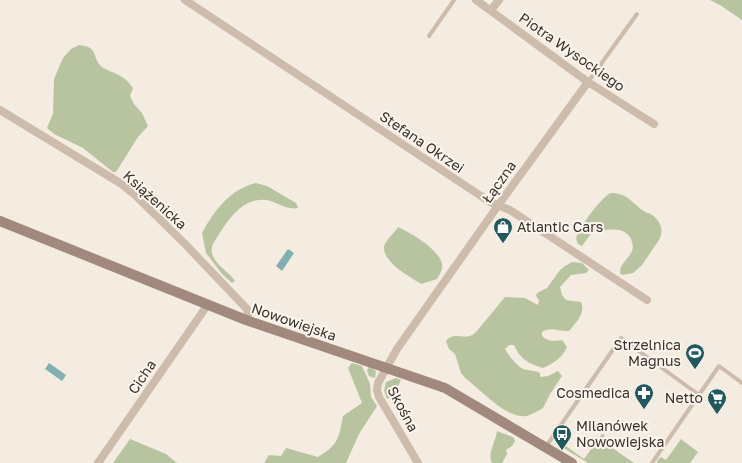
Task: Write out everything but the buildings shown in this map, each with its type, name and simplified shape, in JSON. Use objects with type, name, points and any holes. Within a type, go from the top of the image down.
[{"type":"street","name":"Stefana Okrzei","points":[[185,0],[483,198],[498,206],[510,210],[648,300]]},
{"type":"street","name":"Piotra Wysockiego","points":[[476,0],[588,82],[654,124]]},
{"type":"street","points":[[491,10],[499,0]]},
{"type":"street","name":"Łączna","points":[[386,367],[498,206],[588,82]]},
{"type":"street","name":"Książenicka","points":[[0,110],[114,180],[135,195],[186,245],[247,309],[248,314],[246,320]]},
{"type":"street","name":"Nowowiejska","points":[[0,221],[246,320],[445,388],[572,463]]},
{"type":"street","name":"Cicha","points":[[98,463],[204,310],[206,304]]},
{"type":"street","name":"Skośna","points":[[386,367],[378,383],[378,394],[418,463]]},
{"type":"lane","points":[[429,36],[454,0]]},
{"type":"lane","name":"Łączna","points":[[588,82],[637,14]]},
{"type":"lane","points":[[546,448],[621,338],[699,395]]},
{"type":"lane","points":[[652,463],[719,366],[742,382]]},
{"type":"green space","points":[[710,0],[742,0],[742,20],[720,5]]},
{"type":"green space","points":[[79,45],[86,46],[93,50],[99,64],[102,67],[120,76],[129,83],[133,88],[130,96],[134,104],[142,113],[148,126],[138,137],[116,172],[113,172],[83,148],[54,134],[47,128],[53,114],[54,79],[63,58],[71,49]]},
{"type":"green space","points":[[256,183],[267,186],[296,203],[298,208],[288,208],[270,201],[260,200],[253,201],[241,207],[231,217],[214,242],[212,253],[217,263],[235,281],[232,283],[222,274],[206,253],[202,233],[224,202],[238,190]]},
{"type":"green space","points":[[611,193],[617,193],[629,199],[645,212],[655,217],[661,226],[661,237],[642,265],[633,273],[622,275],[620,273],[621,267],[633,249],[630,237],[626,233],[617,230],[592,232],[582,246],[578,244],[576,238],[581,227],[591,213],[602,200]]},
{"type":"green space","points":[[398,227],[424,242],[440,258],[442,266],[441,272],[437,279],[421,284],[398,269],[388,259],[385,253],[384,245]]},
{"type":"green space","points":[[572,262],[582,263],[589,270],[586,273],[571,275],[560,287],[562,295],[566,300],[581,302],[581,314],[569,331],[549,329],[542,332],[542,336],[549,340],[562,340],[567,347],[563,354],[554,362],[543,368],[533,365],[522,357],[514,345],[509,345],[505,349],[513,360],[523,369],[536,371],[540,373],[540,377],[548,376],[558,371],[562,376],[543,408],[526,416],[518,416],[510,413],[465,378],[461,373],[455,354],[449,349],[446,341],[455,336],[465,337],[473,334],[505,297],[525,298],[538,305],[539,300],[536,296],[537,293],[547,288],[560,270]]},
{"type":"green space","points":[[352,363],[362,366],[370,384],[371,397],[377,406],[359,434],[346,463],[264,463],[269,455],[281,456],[286,448],[318,457],[334,445],[339,435],[343,416],[362,403],[348,368]]},
{"type":"green space","points":[[369,366],[376,371],[375,378],[369,376],[367,371]]},
{"type":"green space","points":[[396,378],[401,380],[394,395],[387,399],[384,391],[386,382]]},
{"type":"green space","points":[[497,431],[513,437],[515,441],[512,446],[506,450],[507,454],[502,463],[492,463],[491,451]]},
{"type":"green space","points":[[602,434],[605,435],[601,440],[634,463],[588,463],[557,444],[559,440],[565,441],[563,444],[584,459]]},
{"type":"green space","points":[[130,439],[166,454],[177,463],[113,463]]},
{"type":"green space","points":[[681,439],[698,452],[690,463],[657,463],[661,457],[666,460]]},
{"type":"water","points":[[288,249],[294,253],[282,271],[276,266]]},
{"type":"water","points":[[49,363],[66,375],[62,381],[45,369]]},
{"type":"place","name":"Atlantic Cars","points":[[503,244]]},
{"type":"place","name":"Strzelnica Magnus","points":[[695,370]]},
{"type":"place","name":"Cosmedica","points":[[644,410]]},
{"type":"place","name":"Netto","points":[[717,415]]},
{"type":"place","name":"Milanówek Nowowiejska","points":[[562,451]]}]
